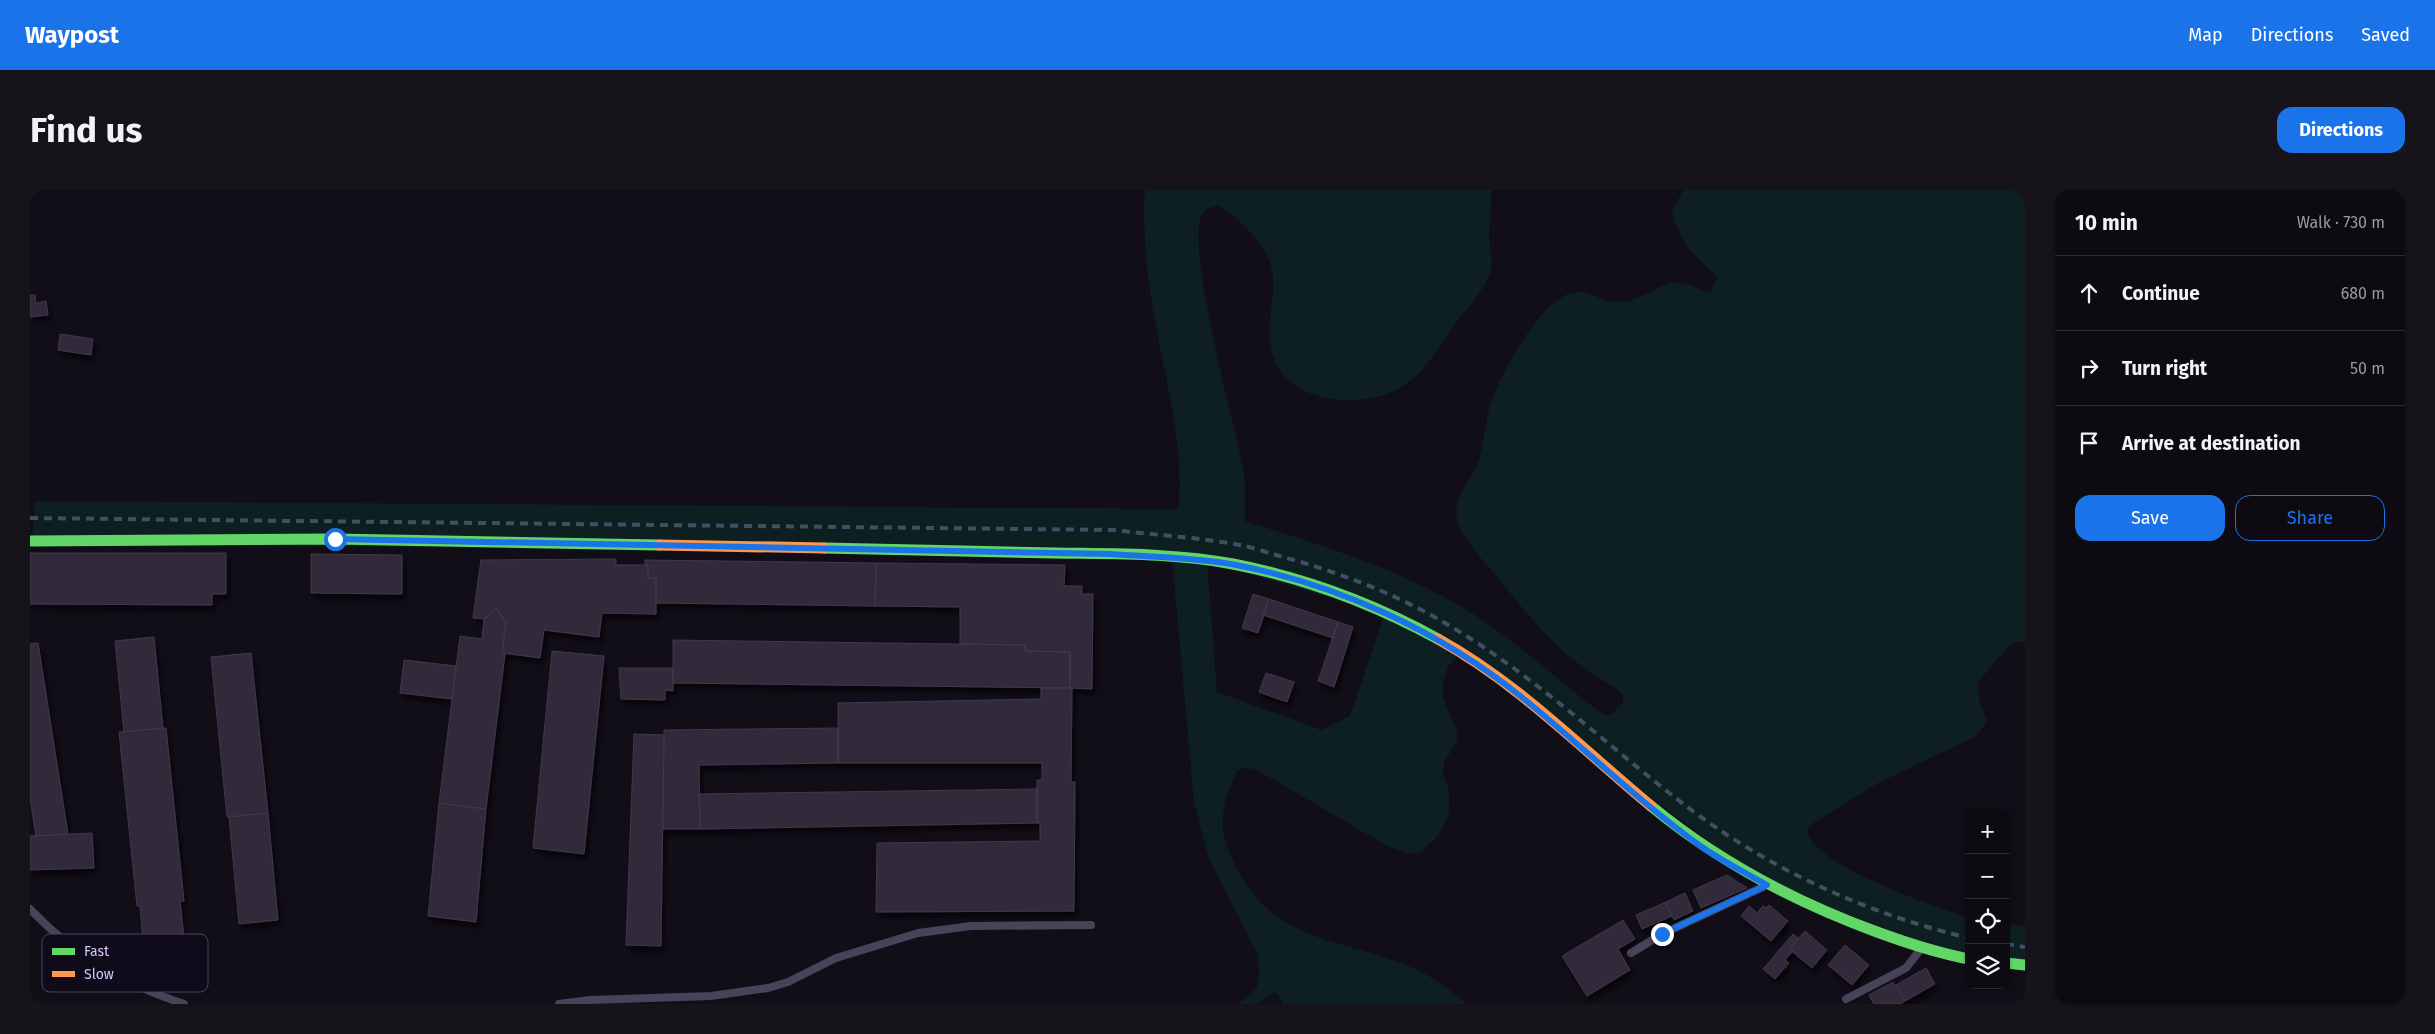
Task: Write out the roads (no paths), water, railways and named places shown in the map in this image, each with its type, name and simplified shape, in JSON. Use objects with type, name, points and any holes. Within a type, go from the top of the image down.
[{"type":"street","points":[[30,541],[395,540],[1110,554],[1231,564],[1295,580],[1350,598],[1407,623],[1447,644],[1523,698],[1700,845],[1767,885],[1831,915],[1922,948],[1965,958]]},
{"type":"street","points":[[2010,963],[2025,965]]},
{"type":"lane","points":[[1631,953],[1662,934],[1767,885]]},
{"type":"lane","points":[[30,909],[54,934]]},
{"type":"lane","points":[[559,1004],[590,1000],[711,996],[768,988],[788,982],[836,958],[918,932],[971,926],[1091,925]]},
{"type":"lane","points":[[1846,999],[1906,968],[1922,948]]},
{"type":"lane","points":[[155,992],[184,1004]]},
{"type":"railway","points":[[30,518],[1114,530],[1245,546],[1346,577],[1413,605],[1455,629],[1515,669],[1573,714],[1657,784],[1718,829],[1751,850],[1820,887],[1893,916],[1965,937]]},
{"type":"railway","points":[[2010,945],[2025,947]]}]
